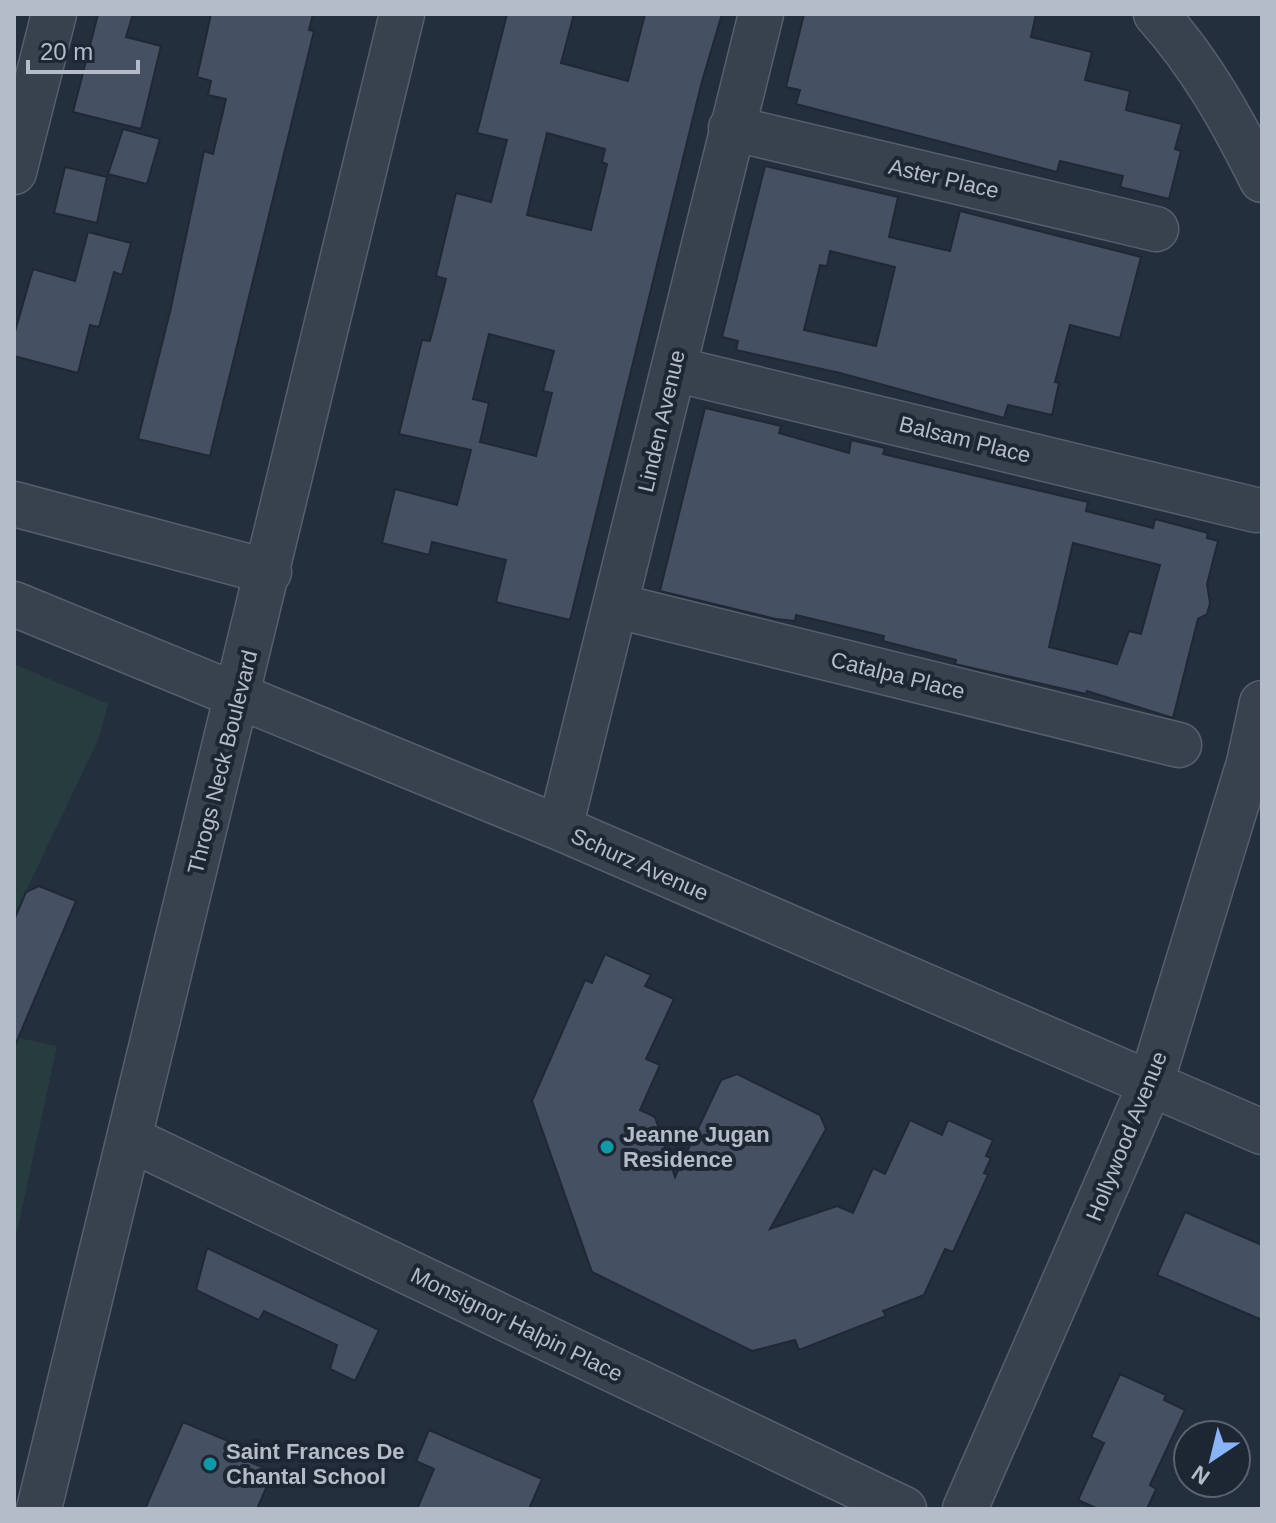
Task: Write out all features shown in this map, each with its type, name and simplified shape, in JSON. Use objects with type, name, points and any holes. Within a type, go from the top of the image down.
[{"type":"street","points":[[14,172],[54,14]]},
{"type":"street","name":"Throgs Neck Boulevard","points":[[39,1509],[269,572],[402,14]]},
{"type":"street","name":"Linden Avenue","points":[[560,828],[761,14]]},
{"type":"street","points":[[1156,14],[1218,96],[1262,180]]},
{"type":"street","name":"Aster Place","points":[[731,128],[1156,229]]},
{"type":"street","name":"Balsam Place","points":[[674,369],[1256,510]]},
{"type":"street","points":[[14,504],[269,572]]},
{"type":"street","name":"Schurz Avenue","points":[[14,604],[560,828],[1262,1132]]},
{"type":"street","name":"Catalpa Place","points":[[617,606],[1179,745]]},
{"type":"street","name":"Hollywood Avenue","points":[[965,1509],[1151,1083],[1249,763],[1262,703]]},
{"type":"street","name":"Monsignor Halpin Place","points":[[130,1139],[904,1509]]},
{"type":"green space","points":[[14,664],[108,704],[99,738],[14,916]]},
{"type":"green space","points":[[14,1037],[57,1046],[14,1246]]},
{"type":"building","points":[[98,14],[133,14],[126,37],[161,46],[141,129],[73,112]]},
{"type":"building","points":[[211,14],[313,14],[309,30],[314,31],[210,456],[138,439],[170,312],[204,151],[213,154],[226,99],[208,95],[211,81],[197,77]]},
{"type":"building","points":[[507,14],[574,14],[561,63],[628,81],[645,14],[722,14],[701,85],[570,620],[496,602],[506,560],[432,542],[429,555],[382,543],[395,489],[457,505],[471,450],[399,434],[422,340],[430,341],[446,279],[436,276],[456,193],[491,202],[507,140],[477,133]],"holes":[[[547,133],[605,149],[602,162],[607,164],[591,230],[527,215]],[[489,334],[554,351],[543,391],[552,393],[536,456],[480,442],[489,403],[473,399]]]},
{"type":"building","points":[[804,14],[1036,14],[1031,37],[1092,52],[1085,80],[1130,91],[1126,110],[1182,124],[1175,149],[1181,151],[1169,199],[1120,187],[1123,176],[1060,161],[1057,172],[796,104],[800,90],[786,87]]},
{"type":"building","points":[[123,129],[160,139],[147,184],[108,174]]},
{"type":"building","points":[[765,166],[898,197],[889,237],[950,251],[960,211],[1141,257],[1120,338],[1070,325],[1055,382],[1059,383],[1052,415],[1008,405],[1004,418],[840,373],[736,350],[738,341],[722,337]],"holes":[[[830,251],[895,267],[876,346],[804,330],[820,265],[827,266]]]},
{"type":"building","points":[[65,167],[107,177],[97,223],[54,213]]},
{"type":"building","points":[[88,232],[131,243],[122,275],[114,272],[99,327],[90,325],[78,373],[14,356],[14,335],[33,269],[75,281]]},
{"type":"building","points":[[705,408],[781,426],[779,433],[849,453],[851,440],[885,448],[883,454],[1088,502],[1086,511],[1153,528],[1155,519],[1208,533],[1207,538],[1218,541],[1207,584],[1210,603],[1207,614],[1198,619],[1173,718],[1087,691],[1086,694],[955,664],[956,660],[883,641],[884,636],[796,615],[795,621],[776,619],[660,591]],"holes":[[[1073,543],[1160,565],[1141,634],[1129,631],[1117,664],[1049,647]]]},
{"type":"building","points":[[39,886],[76,901],[14,1048],[14,920],[26,892]]},
{"type":"building","name":"Jeanne Jugan Residence","points":[[605,954],[651,975],[645,986],[674,999],[646,1059],[660,1065],[640,1110],[655,1117],[675,1177],[721,1080],[737,1074],[820,1115],[826,1129],[770,1229],[837,1206],[853,1213],[873,1168],[885,1174],[910,1120],[942,1135],[948,1120],[993,1140],[986,1156],[991,1158],[984,1173],[988,1175],[953,1252],[945,1249],[924,1295],[883,1311],[886,1316],[799,1350],[795,1340],[752,1351],[592,1272],[532,1101],[585,980],[592,983]]},
{"type":"building","points":[[1185,1212],[1262,1245],[1262,1320],[1157,1275]]},
{"type":"building","points":[[207,1248],[379,1330],[355,1381],[330,1369],[337,1345],[264,1311],[259,1320],[196,1290]]},
{"type":"building","points":[[1120,1374],[1166,1395],[1164,1400],[1185,1410],[1181,1419],[1172,1419],[1172,1438],[1150,1485],[1156,1489],[1147,1509],[1098,1509],[1078,1500],[1104,1443],[1091,1437]]},
{"type":"building","name":"Saint Frances De Chantal School","points":[[183,1422],[240,1446],[236,1456],[273,1472],[257,1509],[145,1509]]},
{"type":"building","name":"Saint Frances De Chantal School","points":[[429,1430],[542,1479],[529,1509],[417,1509],[434,1469],[416,1461]]},
{"type":"place","name":"Jeanne Jugan Residence","points":[[607,1147]]},
{"type":"place","name":"Saint Frances De Chantal School","points":[[210,1464]]}]
